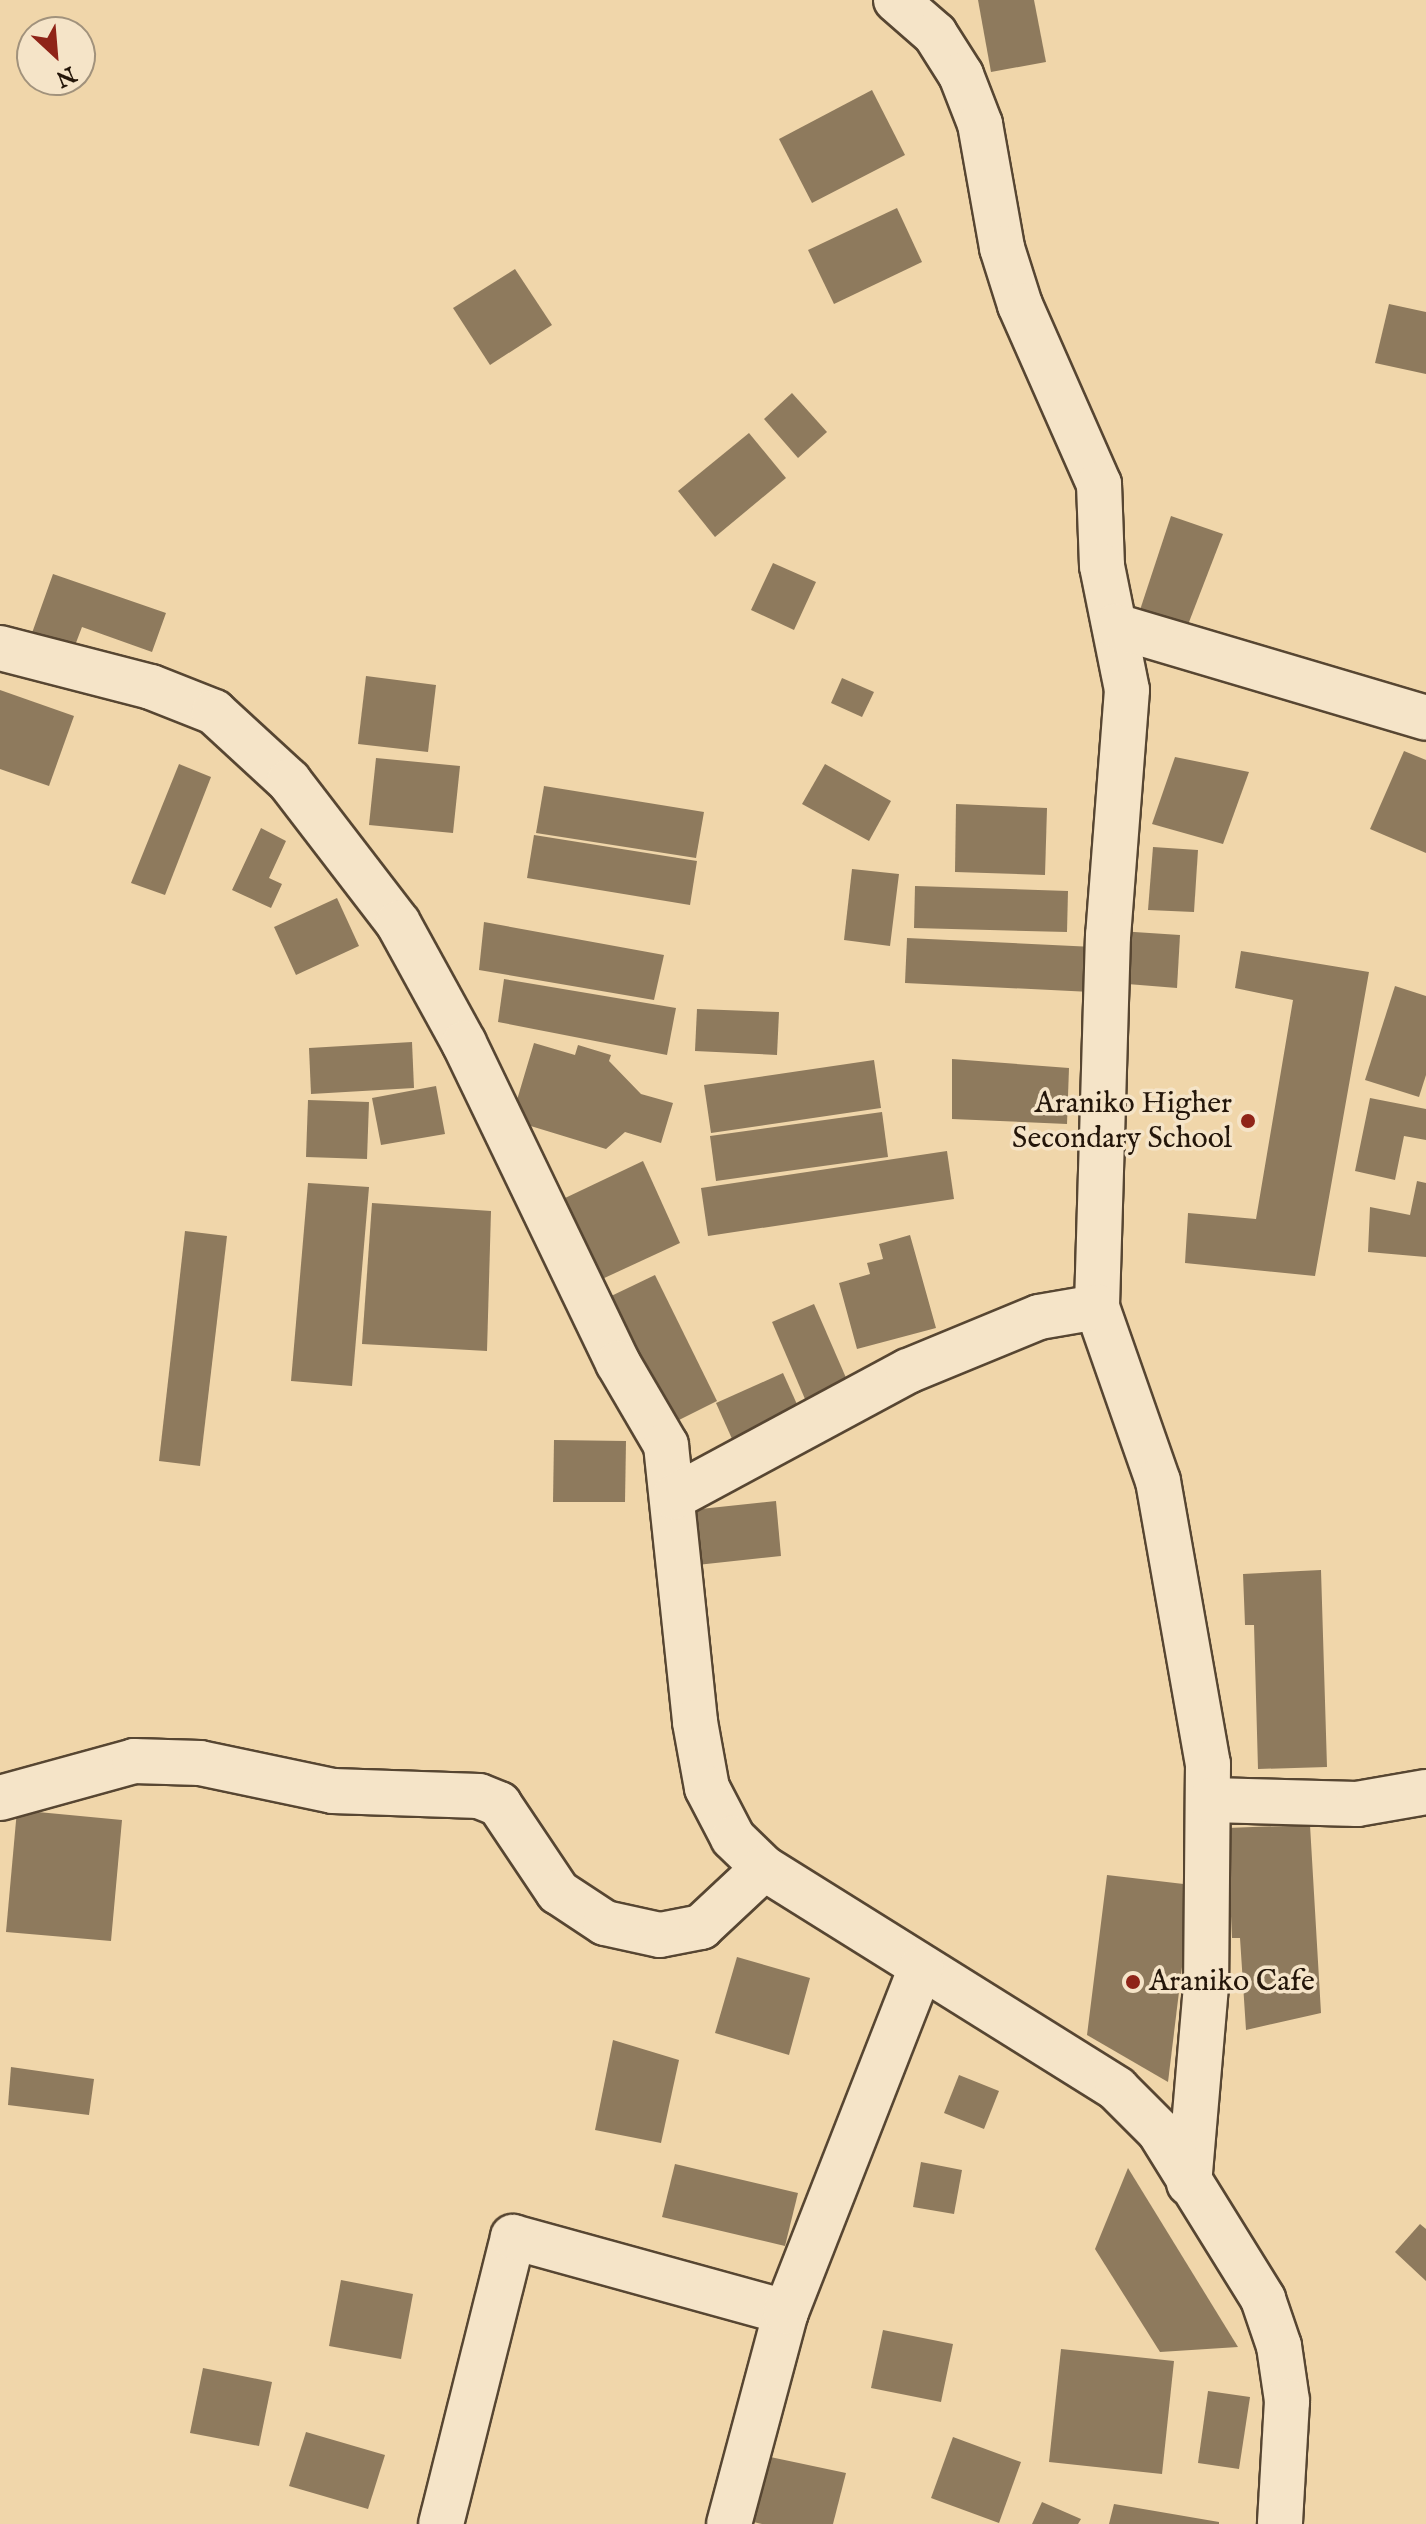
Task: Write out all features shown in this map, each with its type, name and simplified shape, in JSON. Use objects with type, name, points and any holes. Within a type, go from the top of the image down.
[{"type":"street","points":[[896,0],[935,34],[961,75],[980,124],[1002,248],[1020,305],[1099,484],[1102,566],[1127,690],[1108,935],[1097,1307],[1158,1481],[1211,1800],[1206,1986],[1189,2183]]},
{"type":"street","points":[[1116,626],[1426,718]]},
{"type":"street","points":[[0,648],[151,687],[214,712],[289,781],[362,872],[431,977],[618,1363],[666,1445],[674,1497],[695,1722],[707,1788],[733,1838],[764,1868],[1117,2089],[1159,2131],[1263,2299],[1279,2346],[1287,2401],[1280,2524]]},
{"type":"street","points":[[674,1497],[908,1371],[1039,1317],[1097,1307]]},
{"type":"street","points":[[0,1798],[134,1761],[200,1763],[333,1791],[479,1796],[499,1804],[558,1892],[605,1923],[660,1935],[701,1927],[764,1868]]},
{"type":"street","points":[[1211,1800],[1357,1804],[1426,1792]]},
{"type":"street","points":[[729,2524],[786,2312],[921,1967]]},
{"type":"street","points":[[441,2524],[513,2237],[786,2312]]},
{"type":"building","points":[[978,0],[1034,0],[1046,62],[991,72]]},
{"type":"building","points":[[872,90],[905,155],[812,203],[779,139]]},
{"type":"building","points":[[897,208],[922,262],[834,304],[808,250]]},
{"type":"building","points":[[515,269],[552,325],[490,365],[453,308]]},
{"type":"building","points":[[1389,304],[1426,312],[1426,374],[1375,363]]},
{"type":"building","points":[[792,393],[827,432],[798,458],[764,419]]},
{"type":"building","points":[[749,433],[786,478],[715,537],[678,491]]},
{"type":"building","points":[[1171,516],[1223,534],[1184,635],[1138,616]]},
{"type":"building","points":[[773,563],[816,582],[794,630],[751,610]]},
{"type":"building","points":[[53,574],[166,613],[152,652],[82,627],[74,648],[32,633]]},
{"type":"building","points":[[366,676],[436,685],[428,752],[358,744]]},
{"type":"building","points":[[842,678],[874,692],[862,717],[831,703]]},
{"type":"building","points":[[0,690],[74,716],[49,786],[0,769]]},
{"type":"building","points":[[1404,751],[1426,760],[1426,853],[1370,829]]},
{"type":"building","points":[[1175,757],[1249,772],[1223,844],[1152,824]]},
{"type":"building","points":[[376,758],[460,766],[453,833],[369,825]]},
{"type":"building","points":[[179,764],[211,777],[165,895],[131,883]]},
{"type":"building","points":[[825,764],[891,801],[869,841],[802,804]]},
{"type":"building","points":[[544,786],[704,812],[696,858],[536,833]]},
{"type":"building","points":[[956,804],[1047,808],[1045,875],[955,872]]},
{"type":"building","points":[[261,828],[286,841],[269,878],[282,884],[271,908],[232,890]]},
{"type":"building","points":[[534,835],[697,861],[690,905],[527,878]]},
{"type":"building","points":[[1153,847],[1198,850],[1194,912],[1148,910]]},
{"type":"building","points":[[852,869],[899,874],[890,946],[844,940]]},
{"type":"building","points":[[915,886],[1068,891],[1067,932],[914,928]]},
{"type":"building","points":[[337,898],[359,946],[296,975],[274,927]]},
{"type":"building","points":[[484,922],[664,955],[654,1000],[479,970]]},
{"type":"building","points":[[1119,931],[1180,935],[1177,988],[1115,983]]},
{"type":"building","points":[[907,938],[1094,947],[1091,992],[905,983]]},
{"type":"building","name":"Araniko Higher Secondary School","points":[[1241,951],[1369,972],[1315,1276],[1185,1263],[1188,1213],[1256,1219],[1293,1000],[1235,988]]},
{"type":"building","points":[[504,979],[676,1008],[667,1055],[498,1022]]},
{"type":"building","points":[[1395,986],[1426,996],[1426,1075],[1419,1097],[1365,1080]]},
{"type":"building","points":[[697,1009],[779,1012],[777,1055],[695,1051]]},
{"type":"building","points":[[412,1042],[414,1088],[311,1094],[309,1048]]},
{"type":"building","points":[[534,1043],[575,1055],[578,1045],[611,1055],[609,1061],[641,1094],[673,1103],[661,1143],[625,1132],[606,1149],[511,1120]]},
{"type":"building","points":[[952,1059],[1069,1068],[1067,1124],[952,1119]]},
{"type":"building","points":[[874,1060],[881,1108],[711,1133],[704,1085]]},
{"type":"building","points":[[436,1086],[445,1134],[381,1145],[372,1098]]},
{"type":"building","points":[[1370,1098],[1426,1109],[1426,1140],[1404,1136],[1395,1180],[1355,1171]]},
{"type":"building","points":[[308,1100],[369,1102],[367,1159],[306,1157]]},
{"type":"building","points":[[882,1112],[888,1157],[716,1181],[710,1136]]},
{"type":"building","points":[[947,1151],[954,1199],[708,1236],[701,1188]]},
{"type":"building","points":[[643,1161],[680,1243],[600,1280],[563,1199]]},
{"type":"building","points":[[1417,1181],[1426,1183],[1426,1257],[1368,1252],[1370,1207],[1410,1215]]},
{"type":"building","points":[[308,1183],[369,1187],[352,1386],[291,1381]]},
{"type":"building","points":[[372,1203],[491,1211],[487,1351],[362,1344]]},
{"type":"building","points":[[185,1231],[227,1236],[200,1466],[159,1461]]},
{"type":"building","points":[[910,1235],[936,1328],[857,1349],[839,1283],[870,1274],[867,1263],[883,1259],[879,1244]]},
{"type":"building","points":[[655,1275],[717,1401],[669,1425],[607,1298]]},
{"type":"building","points":[[814,1304],[847,1380],[805,1399],[772,1322]]},
{"type":"building","points":[[783,1373],[800,1411],[733,1441],[716,1403]]},
{"type":"building","points":[[554,1440],[626,1441],[625,1502],[553,1502]]},
{"type":"building","points":[[776,1501],[781,1556],[697,1565],[691,1510]]},
{"type":"building","points":[[1321,1570],[1327,1767],[1258,1769],[1254,1625],[1245,1625],[1243,1574]]},
{"type":"building","points":[[17,1810],[122,1820],[111,1941],[6,1932]]},
{"type":"building","points":[[1310,1825],[1321,2013],[1246,2030],[1240,1938],[1232,1938],[1227,1828]]},
{"type":"building","points":[[1107,1875],[1192,1885],[1168,2082],[1087,2035]]},
{"type":"building","points":[[737,1957],[810,1978],[789,2055],[715,2033]]},
{"type":"building","points":[[613,2040],[679,2060],[661,2143],[595,2130]]},
{"type":"building","points":[[11,2067],[94,2079],[89,2115],[8,2105]]},
{"type":"building","points":[[959,2075],[999,2091],[984,2129],[944,2113]]},
{"type":"building","points":[[921,2162],[962,2170],[954,2214],[913,2207]]},
{"type":"building","points":[[675,2164],[798,2193],[785,2246],[662,2217]]},
{"type":"building","points":[[1128,2168],[1238,2347],[1160,2352],[1095,2249]]},
{"type":"building","points":[[1420,2224],[1426,2229],[1426,2281],[1395,2252]]},
{"type":"building","points":[[341,2280],[413,2294],[401,2359],[329,2346]]},
{"type":"building","points":[[883,2330],[953,2344],[941,2402],[871,2388]]},
{"type":"building","points":[[1061,2349],[1174,2361],[1162,2474],[1049,2462]]},
{"type":"building","points":[[203,2368],[272,2382],[259,2446],[190,2433]]},
{"type":"building","points":[[1208,2391],[1250,2397],[1239,2469],[1198,2463]]},
{"type":"building","points":[[306,2432],[385,2455],[368,2509],[289,2486]]},
{"type":"building","points":[[953,2437],[1021,2462],[999,2523],[931,2498]]},
{"type":"building","points":[[751,2453],[846,2473],[833,2524],[762,2524],[736,2518]]},
{"type":"building","points":[[1042,2502],[1081,2519],[1078,2524],[1032,2524]]},
{"type":"building","points":[[1114,2504],[1219,2522],[1219,2524],[1109,2524]]},
{"type":"place","name":"Araniko Higher Secondary School","points":[[1248,1121]]},
{"type":"place","name":"Araniko Cafe","points":[[1133,1982]]}]
